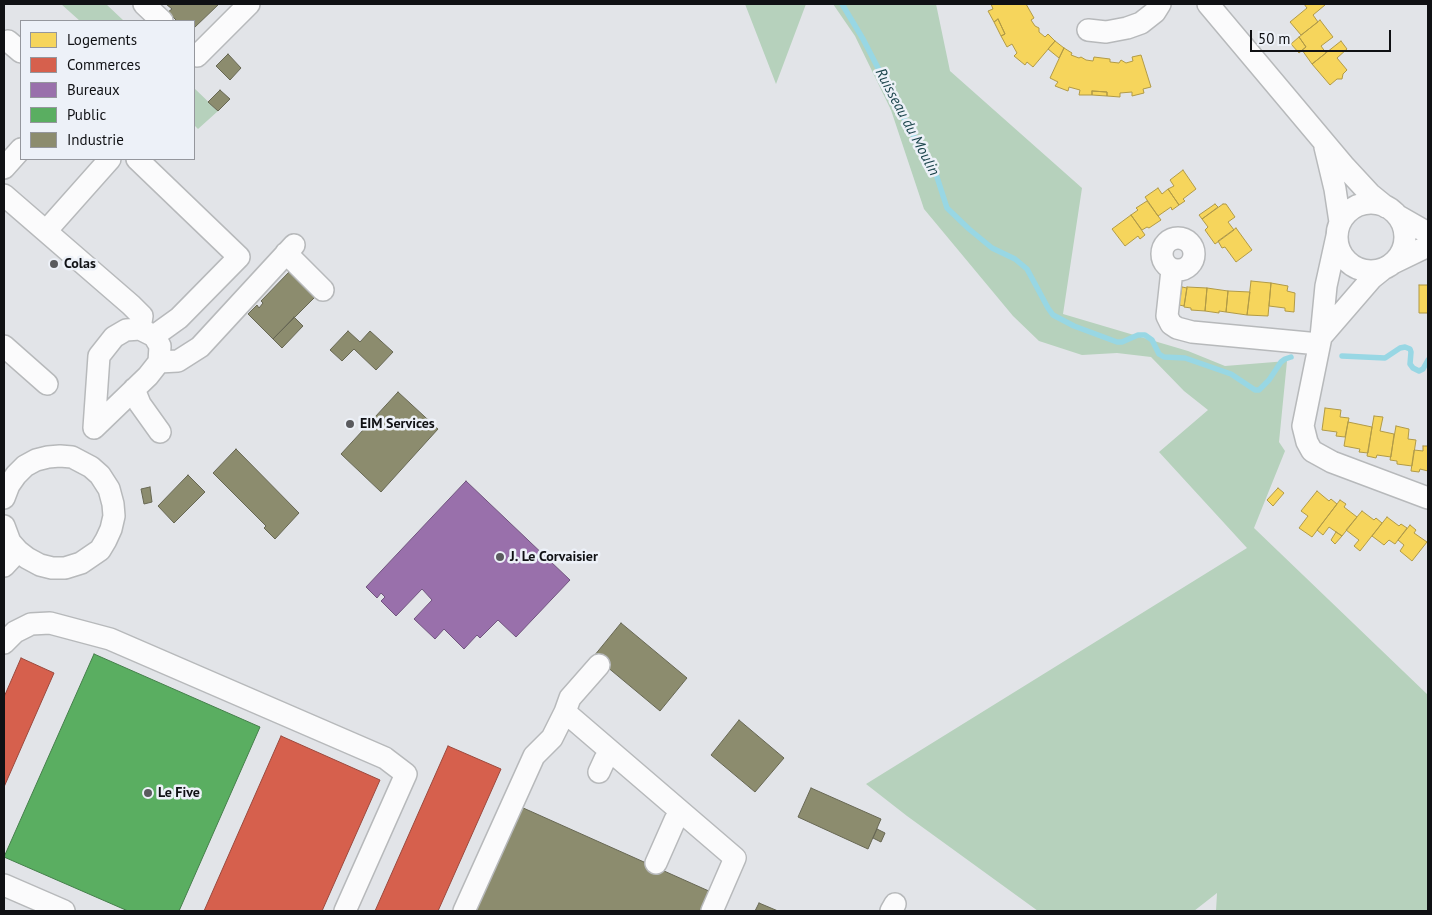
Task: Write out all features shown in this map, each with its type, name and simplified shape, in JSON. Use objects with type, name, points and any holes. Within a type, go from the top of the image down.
[{"type":"street","points":[[144,4],[161,20]]},
{"type":"street","points":[[195,53],[198,56],[249,4]]},
{"type":"street","points":[[1088,30],[1106,32],[1141,23],[1155,12],[1160,4]]},
{"type":"street","points":[[1208,4],[1324,142],[1370,194],[1392,211],[1403,225],[1405,235],[1404,246],[1400,255],[1372,278],[1320,341]]},
{"type":"street","points":[[1324,142],[1335,189],[1341,252],[1351,265],[1361,270],[1372,272],[1428,246]]},
{"type":"street","points":[[4,168],[20,150]]},
{"type":"street","points":[[46,231],[109,160]]},
{"type":"street","points":[[4,195],[131,305],[142,316],[147,332],[160,346],[159,362],[148,376],[94,428],[99,356],[114,337],[126,330],[147,332],[179,318],[239,257],[138,160]]},
{"type":"street","points":[[1428,233],[1376,203],[1365,203],[1346,213],[1338,229],[1326,286],[1320,341],[1304,426],[1307,442],[1312,451],[1332,462],[1428,498]]},
{"type":"street","points":[[159,362],[178,360],[200,347],[290,249],[323,290]]},
{"type":"street","points":[[1172,270],[1167,316],[1171,324],[1177,328],[1192,332],[1320,341]]},
{"type":"street","points":[[4,346],[47,384]]},
{"type":"street","points":[[134,389],[140,404],[160,432]]},
{"type":"street","points":[[4,526],[10,542],[11,558],[27,558],[40,565],[52,568],[65,568],[81,563],[95,554],[106,540],[113,523],[113,504],[109,490],[100,476],[91,467],[72,458],[60,456],[36,460],[25,466],[5,487]]},
{"type":"street","points":[[4,643],[16,632],[31,624],[40,623],[50,623],[110,639],[385,758],[406,774],[345,911]]},
{"type":"street","points":[[464,911],[534,756],[552,738],[570,698],[599,665]]},
{"type":"street","points":[[565,712],[735,858],[712,911]]},
{"type":"street","points":[[600,772],[605,759],[611,752]]},
{"type":"street","points":[[656,862],[675,820],[682,812]]},
{"type":"street","points":[[4,885],[64,911]]},
{"type":"green space","points":[[61,4],[106,4],[123,20],[79,20]]},
{"type":"green space","points":[[745,4],[806,4],[776,84]]},
{"type":"green space","points":[[833,4],[936,4],[950,71],[1082,188],[1063,314],[1188,351],[1225,366],[1287,361],[1279,442],[1285,451],[1254,528],[1428,695],[1428,911],[1216,911],[1217,893],[1194,911],[1038,911],[866,784],[1247,548],[1159,452],[1208,410],[1184,391],[1151,357],[1117,353],[1082,355],[1039,341],[1013,316],[924,209],[891,110],[855,36]]},
{"type":"green space","points":[[195,89],[218,111],[198,129],[195,126]]},
{"type":"building: Logements","points":[[991,4],[1026,4],[1034,18],[1031,20],[1039,28],[1039,32],[1045,37],[1048,34],[1055,41],[1033,67],[1027,62],[1025,65],[1014,56],[1017,53],[1012,44],[1007,47],[1001,36],[1005,34],[998,19],[994,22],[988,11],[993,9]]},
{"type":"building: Logements","points":[[1304,4],[1325,5],[1313,15],[1318,22],[1301,35],[1290,22],[1307,8]]},
{"type":"building: Logements","points":[[998,19],[1005,34],[1001,36],[994,22]]},
{"type":"building: Logements","points":[[1320,20],[1333,37],[1321,46],[1326,53],[1312,64],[1302,50],[1306,47],[1299,37]]},
{"type":"building: Logements","points":[[1299,37],[1306,47],[1299,53],[1291,44]]},
{"type":"building: Logements","points":[[1055,41],[1064,48],[1059,58],[1048,49]]},
{"type":"building: Logements","points":[[1341,41],[1347,49],[1337,58],[1347,70],[1343,74],[1342,79],[1337,79],[1330,85],[1312,64]]},
{"type":"building: Logements","points":[[1064,48],[1072,53],[1071,55],[1093,61],[1094,57],[1110,59],[1110,62],[1119,63],[1121,60],[1126,63],[1133,61],[1132,57],[1141,55],[1151,87],[1143,89],[1144,93],[1132,96],[1132,92],[1120,93],[1120,97],[1107,96],[1107,92],[1092,91],[1092,95],[1079,95],[1080,90],[1069,87],[1068,91],[1055,86],[1058,82],[1050,78]]},
{"type":"building: Logements","points":[[1092,91],[1107,92],[1107,96],[1092,95]]},
{"type":"building: Logements","points":[[1183,170],[1196,189],[1183,199],[1185,201],[1179,205],[1168,189],[1174,186],[1170,180]]},
{"type":"building: Logements","points":[[1158,188],[1162,194],[1168,189],[1179,205],[1172,210],[1171,207],[1158,216],[1145,197]]},
{"type":"building: Logements","points":[[1147,201],[1161,220],[1142,230],[1131,215],[1138,210],[1136,208]]},
{"type":"building: Logements","points":[[1215,204],[1218,207],[1202,219],[1199,215]]},
{"type":"building: Logements","points":[[1223,204],[1226,204],[1235,217],[1228,222],[1234,230],[1215,244],[1205,230],[1208,227],[1202,219]]},
{"type":"building: Logements","points":[[1131,215],[1145,235],[1140,239],[1138,236],[1125,246],[1112,229]]},
{"type":"building: Logements","points":[[1236,228],[1252,250],[1236,262],[1225,247],[1222,248],[1218,241]]},
{"type":"building: Logements","points":[[1251,281],[1271,283],[1268,316],[1247,315]]},
{"type":"building: Logements","points":[[1271,283],[1288,286],[1287,291],[1295,293],[1294,312],[1285,311],[1285,308],[1269,306]]},
{"type":"building: Logements","points":[[1419,285],[1428,285],[1428,313],[1419,313]]},
{"type":"building: Logements","points":[[1182,287],[1187,288],[1184,306],[1179,305]]},
{"type":"building: Logements","points":[[1187,287],[1207,288],[1205,311],[1191,310],[1191,308],[1184,307]]},
{"type":"building: Logements","points":[[1207,288],[1228,291],[1226,312],[1205,311]]},
{"type":"building: Logements","points":[[1228,291],[1250,292],[1247,315],[1226,312]]},
{"type":"building: Logements","points":[[1325,408],[1341,410],[1340,417],[1349,418],[1345,437],[1336,436],[1337,432],[1322,430]]},
{"type":"building: Logements","points":[[1374,416],[1383,417],[1380,431],[1394,434],[1391,457],[1377,455],[1376,458],[1367,456]]},
{"type":"building: Logements","points":[[1348,422],[1372,427],[1368,453],[1359,452],[1360,449],[1344,446]]},
{"type":"building: Logements","points":[[1396,426],[1409,429],[1408,439],[1416,440],[1412,466],[1397,464],[1397,461],[1390,460]]},
{"type":"building: Logements","points":[[1423,446],[1428,446],[1428,471],[1420,469],[1419,472],[1411,471],[1414,450],[1423,451]]},
{"type":"building: Logements","points":[[1278,488],[1284,493],[1273,506],[1267,500]]},
{"type":"building: Logements","points":[[1317,491],[1329,501],[1331,499],[1337,504],[1312,537],[1299,528],[1308,516],[1301,511]]},
{"type":"building: Logements","points":[[1340,500],[1346,504],[1344,507],[1357,517],[1342,536],[1329,527],[1323,535],[1317,530]]},
{"type":"building: Logements","points":[[1362,511],[1374,520],[1376,518],[1382,523],[1360,551],[1354,546],[1359,540],[1346,530]]},
{"type":"building: Logements","points":[[1387,517],[1399,526],[1401,524],[1407,528],[1395,544],[1389,540],[1384,545],[1372,536]]},
{"type":"building: Logements","points":[[1410,525],[1416,530],[1414,533],[1427,542],[1412,561],[1400,551],[1404,545],[1398,540]]},
{"type":"building: Logements","points":[[1336,532],[1342,536],[1335,544],[1331,540]]},
{"type":"building: Commerces","points":[[21,658],[54,673],[4,787],[4,697]]},
{"type":"building: Commerces","points":[[281,736],[380,780],[322,911],[204,911]]},
{"type":"building: Commerces","points":[[448,746],[501,769],[438,911],[375,911]]},
{"type":"building: Bureaux","points":[[466,481],[570,580],[516,637],[498,620],[480,638],[477,635],[464,649],[444,629],[435,639],[414,619],[432,600],[422,589],[396,616],[381,601],[385,597],[381,593],[377,598],[366,587]]},
{"type":"building: Public","points":[[94,654],[260,727],[179,911],[128,911],[4,857]]},
{"type":"building: Industrie","points":[[166,4],[219,4],[195,27],[195,20],[176,20],[168,12],[172,9]]},
{"type":"building: Industrie","points":[[228,54],[241,68],[230,80],[216,66]]},
{"type":"building: Industrie","points":[[220,90],[230,99],[218,111],[208,102]]},
{"type":"building: Industrie","points":[[290,271],[315,297],[273,339],[248,314],[257,305],[259,308],[263,303],[261,301]]},
{"type":"building: Industrie","points":[[294,317],[303,326],[282,348],[273,339]]},
{"type":"building: Industrie","points":[[348,331],[360,342],[370,331],[393,352],[376,370],[354,349],[342,361],[330,350]]},
{"type":"building: Industrie","points":[[398,392],[438,429],[381,492],[341,454]]},
{"type":"building: Industrie","points":[[236,449],[299,513],[275,539],[264,528],[266,526],[213,473]]},
{"type":"building: Industrie","points":[[188,475],[205,492],[174,523],[158,506]]},
{"type":"building: Industrie","points":[[150,487],[152,502],[144,504],[141,489]]},
{"type":"building: Industrie","points":[[621,623],[687,678],[660,711],[594,656]]},
{"type":"building: Industrie","points":[[739,720],[784,758],[755,792],[711,755]]},
{"type":"building: Industrie","points":[[811,788],[881,819],[868,849],[798,817]]},
{"type":"building: Industrie","points":[[521,807],[711,892],[702,911],[475,911]]},
{"type":"building: Industrie","points":[[877,829],[885,833],[881,842],[873,838]]},
{"type":"building: Industrie","points":[[759,903],[778,911],[755,911]]},
{"type":"waterway","name":"Ruisseau du Moulin","points":[[842,4],[936,174],[947,208],[992,248],[1015,259],[1027,269],[1053,315],[1074,326],[1117,342],[1122,342],[1138,335],[1145,335],[1152,340],[1159,354],[1164,357],[1185,358],[1231,374],[1255,390],[1259,390],[1269,380],[1281,362],[1291,357]]},
{"type":"waterway","name":"Ruisseau du Moulin","points":[[1342,356],[1385,358],[1400,348],[1405,347],[1410,349],[1410,364],[1413,368],[1419,371],[1423,369],[1428,360]]},
{"type":"place","name":"Colas","points":[[54,264]]},
{"type":"place","name":"EIM Services","points":[[350,424]]},
{"type":"place","name":"J. Le Corvaisier","points":[[500,557]]},
{"type":"place","name":"Le Five","points":[[148,793]]}]
